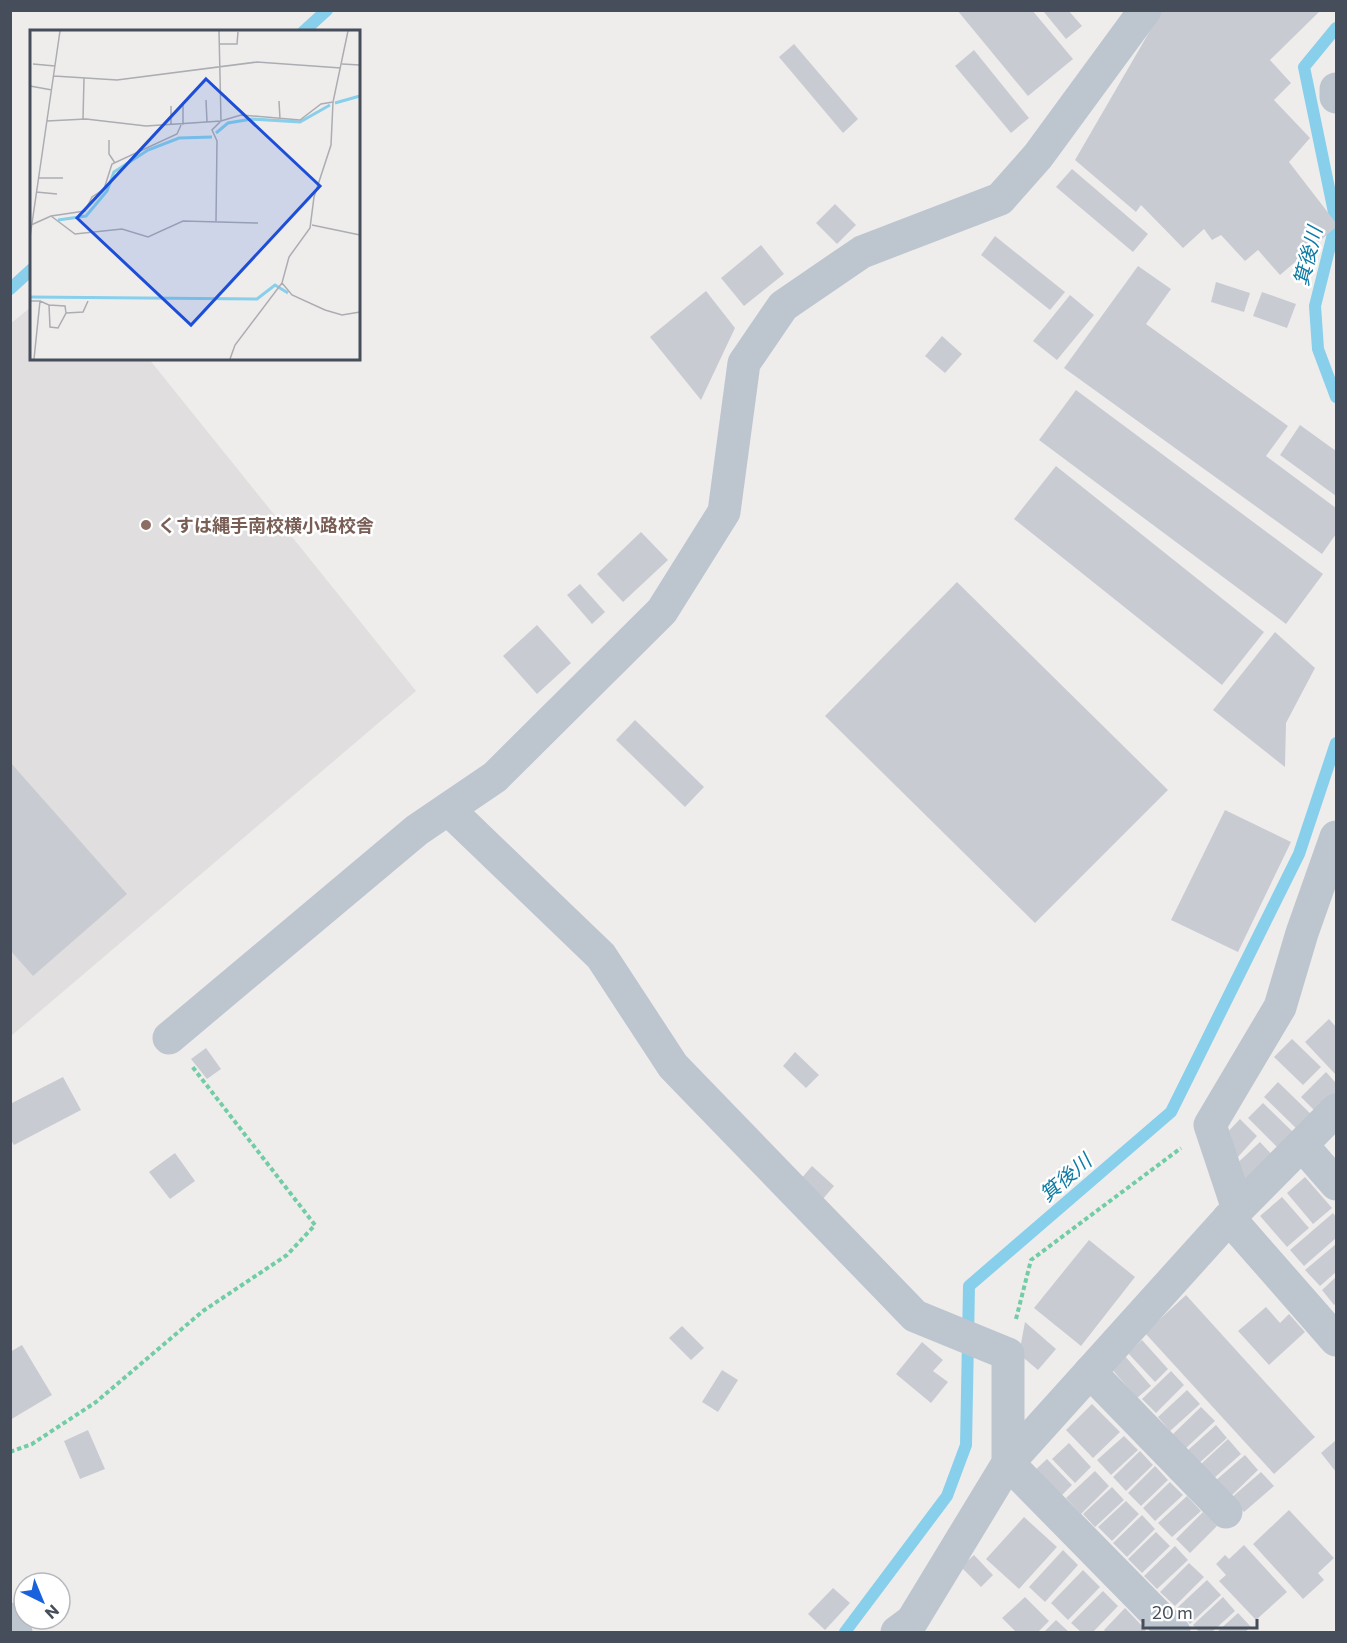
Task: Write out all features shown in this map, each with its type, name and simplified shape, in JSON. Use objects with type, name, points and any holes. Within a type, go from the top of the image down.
[{"type":"street","points":[[170,1038],[417,830],[495,777],[662,611],[724,512],[744,363],[783,306],[862,252],[1000,199],[1038,156],[1145,10]]},
{"type":"street","points":[[1336,89],[1336,97]]},
{"type":"street","points":[[448,809],[601,956],[674,1066],[915,1316],[1008,1354],[1008,1463],[1169,1631]]},
{"type":"street","points":[[1336,837],[1302,933],[1280,1007],[1210,1125],[1233,1213],[1336,1340]]},
{"type":"street","points":[[897,1632],[912,1621],[1008,1463],[1233,1213],[1336,1110]]},
{"type":"street","points":[[1302,1145],[1336,1184]]},
{"type":"street","points":[[1090,1372],[1226,1512]]},
{"type":"street","points":[[10,1619],[16,1632]]},
{"type":"path","points":[[10,1452],[32,1444],[96,1402],[203,1311],[287,1255],[315,1225],[170,1038]]},
{"type":"path","points":[[1008,1354],[1031,1260],[1210,1125]]},
{"type":"shaded area","name":"くすは縄手南校横小路校舎","points":[[30,308],[30,360],[150,360],[416,691],[11,1036],[10,324]]},
{"type":"building","points":[[957,10],[1032,10],[1073,59],[1028,96]]},
{"type":"building","points":[[1046,10],[1068,10],[1082,26],[1066,39],[1044,12]]},
{"type":"building","points":[[1162,10],[1321,10],[1270,60],[1291,83],[1274,100],[1310,138],[1289,162],[1336,223],[1336,227],[1280,275],[1258,250],[1245,261],[1221,235],[1212,240],[1204,229],[1183,248],[1141,205],[1136,212],[1075,160]]},
{"type":"building","points":[[794,44],[858,119],[843,133],[779,57]]},
{"type":"building","points":[[974,50],[1029,118],[1011,133],[955,66]]},
{"type":"building","points":[[1072,169],[1148,234],[1133,252],[1056,187]]},
{"type":"building","points":[[835,204],[856,225],[837,244],[816,223]]},
{"type":"building","points":[[995,236],[1065,292],[1050,310],[981,255]]},
{"type":"building","points":[[761,245],[784,274],[744,306],[721,278]]},
{"type":"building","points":[[1138,266],[1171,289],[1146,324],[1288,426],[1266,456],[1336,508],[1336,534],[1322,554],[1064,368]]},
{"type":"building","points":[[1216,282],[1250,293],[1244,312],[1211,302]]},
{"type":"building","points":[[706,291],[735,328],[701,400],[650,337]]},
{"type":"building","points":[[1262,292],[1296,304],[1287,328],[1253,316]]},
{"type":"building","points":[[1070,295],[1094,315],[1057,360],[1033,341]]},
{"type":"building","points":[[942,336],[962,354],[945,373],[925,356]]},
{"type":"building","points":[[1076,390],[1323,574],[1286,624],[1039,440]]},
{"type":"building","points":[[1300,425],[1336,451],[1336,496],[1280,455]]},
{"type":"building","points":[[1056,466],[1264,632],[1222,685],[1014,519]]},
{"type":"building","points":[[641,532],[668,560],[623,602],[597,574]]},
{"type":"building","points":[[957,582],[1168,790],[1035,923],[825,716]]},
{"type":"building","points":[[580,584],[605,612],[592,624],[567,595]]},
{"type":"building","points":[[537,625],[571,663],[537,694],[503,656]]},
{"type":"building","points":[[1275,632],[1315,668],[1286,723],[1285,767],[1213,710]]},
{"type":"building","points":[[635,720],[704,787],[685,807],[616,740]]},
{"type":"building","points":[[10,762],[127,894],[33,976],[10,950]]},
{"type":"building","points":[[1225,810],[1291,842],[1238,952],[1171,920]]},
{"type":"building","points":[[1329,1019],[1336,1027],[1336,1075],[1305,1042]]},
{"type":"building","points":[[1292,1039],[1321,1067],[1303,1085],[1274,1057]]},
{"type":"building","points":[[206,1048],[221,1069],[207,1079],[191,1059]]},
{"type":"building","points":[[795,1052],[819,1075],[806,1088],[783,1066]]},
{"type":"building","points":[[1326,1072],[1336,1083],[1336,1101],[1321,1117],[1301,1097]]},
{"type":"building","points":[[63,1077],[81,1110],[14,1145],[10,1139],[10,1104]]},
{"type":"building","points":[[1278,1082],[1317,1120],[1303,1135],[1264,1097]]},
{"type":"building","points":[[1263,1103],[1295,1134],[1280,1150],[1248,1118]]},
{"type":"building","points":[[1240,1119],[1257,1136],[1237,1158],[1219,1141]]},
{"type":"building","points":[[1260,1142],[1275,1158],[1247,1185],[1231,1169]]},
{"type":"building","points":[[175,1153],[195,1181],[170,1199],[149,1172]]},
{"type":"building","points":[[812,1166],[834,1186],[822,1200],[800,1180]]},
{"type":"building","points":[[1305,1177],[1332,1208],[1313,1224],[1287,1193]]},
{"type":"building","points":[[1282,1197],[1309,1228],[1287,1247],[1260,1216]]},
{"type":"building","points":[[1333,1213],[1336,1217],[1336,1238],[1304,1266],[1290,1250]]},
{"type":"building","points":[[1089,1240],[1135,1277],[1081,1346],[1034,1308]]},
{"type":"building","points":[[1336,1244],[1336,1272],[1320,1286],[1305,1270]]},
{"type":"building","points":[[1336,1277],[1336,1303],[1334,1305],[1322,1290]]},
{"type":"building","points":[[1186,1295],[1315,1437],[1274,1474],[1145,1333]]},
{"type":"building","points":[[1266,1307],[1280,1323],[1289,1314],[1305,1332],[1269,1365],[1238,1331]]},
{"type":"building","points":[[1025,1322],[1056,1349],[1038,1370],[1019,1354]]},
{"type":"building","points":[[682,1326],[704,1348],[691,1360],[669,1338]]},
{"type":"building","points":[[1142,1340],[1168,1369],[1155,1382],[1128,1353]]},
{"type":"building","points":[[922,1342],[943,1360],[933,1371],[948,1382],[931,1403],[896,1374]]},
{"type":"building","points":[[22,1345],[52,1395],[10,1420],[10,1352]]},
{"type":"building","points":[[1124,1355],[1151,1386],[1137,1398],[1110,1367]]},
{"type":"building","points":[[722,1370],[738,1380],[718,1412],[702,1402]]},
{"type":"building","points":[[1171,1371],[1184,1385],[1156,1413],[1142,1399]]},
{"type":"building","points":[[1187,1390],[1200,1404],[1170,1431],[1158,1417]]},
{"type":"building","points":[[1092,1404],[1120,1432],[1093,1458],[1066,1430]]},
{"type":"building","points":[[1201,1407],[1215,1421],[1185,1449],[1172,1435]]},
{"type":"building","points":[[1216,1425],[1227,1438],[1198,1464],[1187,1451]]},
{"type":"building","points":[[88,1430],[105,1469],[80,1479],[64,1441]]},
{"type":"building","points":[[1124,1436],[1138,1450],[1111,1475],[1097,1460]]},
{"type":"building","points":[[1228,1439],[1241,1454],[1213,1479],[1200,1465]]},
{"type":"building","points":[[1336,1440],[1336,1472],[1321,1453]]},
{"type":"building","points":[[1069,1443],[1091,1467],[1075,1483],[1052,1459]]},
{"type":"building","points":[[1140,1451],[1153,1465],[1126,1491],[1113,1477]]},
{"type":"building","points":[[1245,1455],[1258,1470],[1230,1497],[1215,1481]]},
{"type":"building","points":[[1047,1459],[1072,1485],[1057,1500],[1031,1474]]},
{"type":"building","points":[[1155,1466],[1168,1480],[1141,1506],[1128,1493]]},
{"type":"building","points":[[1095,1471],[1109,1486],[1081,1514],[1066,1498]]},
{"type":"building","points":[[1261,1472],[1274,1486],[1244,1512],[1231,1498]]},
{"type":"building","points":[[1170,1482],[1183,1495],[1155,1521],[1143,1508]]},
{"type":"building","points":[[1112,1487],[1124,1500],[1095,1527],[1083,1514]]},
{"type":"building","points":[[1187,1496],[1201,1511],[1172,1537],[1158,1523]]},
{"type":"building","points":[[1126,1501],[1139,1514],[1112,1541],[1098,1527]]},
{"type":"building","points":[[1289,1510],[1334,1558],[1318,1573],[1324,1580],[1303,1599],[1253,1544]]},
{"type":"building","points":[[1203,1512],[1217,1526],[1190,1553],[1176,1539]]},
{"type":"building","points":[[1142,1515],[1155,1529],[1127,1557],[1113,1543]]},
{"type":"building","points":[[1024,1517],[1057,1547],[1019,1589],[986,1559]]},
{"type":"building","points":[[1156,1532],[1170,1546],[1142,1573],[1128,1559]]},
{"type":"building","points":[[1244,1545],[1287,1592],[1256,1620],[1219,1581],[1226,1575],[1216,1564],[1225,1555],[1229,1559]]},
{"type":"building","points":[[1175,1546],[1188,1560],[1157,1589],[1144,1576]]},
{"type":"building","points":[[1063,1550],[1078,1565],[1045,1602],[1029,1587]]},
{"type":"building","points":[[974,1555],[993,1575],[981,1587],[961,1567]]},
{"type":"building","points":[[1189,1563],[1204,1577],[1175,1606],[1160,1592]]},
{"type":"building","points":[[1083,1570],[1100,1587],[1068,1620],[1051,1603]]},
{"type":"building","points":[[1207,1580],[1221,1595],[1190,1624],[1177,1608]]},
{"type":"building","points":[[833,1588],[850,1603],[825,1630],[808,1614]]},
{"type":"building","points":[[1103,1591],[1118,1606],[1093,1632],[1081,1632],[1071,1623]]},
{"type":"building","points":[[1025,1597],[1049,1621],[1038,1632],[1016,1632],[1002,1618]]},
{"type":"building","points":[[1223,1597],[1235,1611],[1212,1632],[1199,1632],[1193,1625]]},
{"type":"building","points":[[1125,1608],[1146,1630],[1144,1632],[1106,1632],[1104,1630]]},
{"type":"building","points":[[1238,1613],[1251,1627],[1245,1632],[1217,1632]]},
{"type":"building","points":[[1056,1620],[1069,1632],[1044,1632]]},
{"type":"waterway","points":[[305,30],[327,10]]},
{"type":"waterway","name":"箕後川","points":[[1336,28],[1304,67],[1336,222],[1315,306],[1318,349],[1336,397]]},
{"type":"waterway","points":[[10,289],[30,271]]},
{"type":"waterway","name":"箕後川","points":[[845,1632],[947,1496],[966,1445],[969,1286],[1171,1112],[1299,854],[1336,743]]},
{"type":"place","name":"くすは縄手南校横小路校舎","points":[[146,525]]}]
